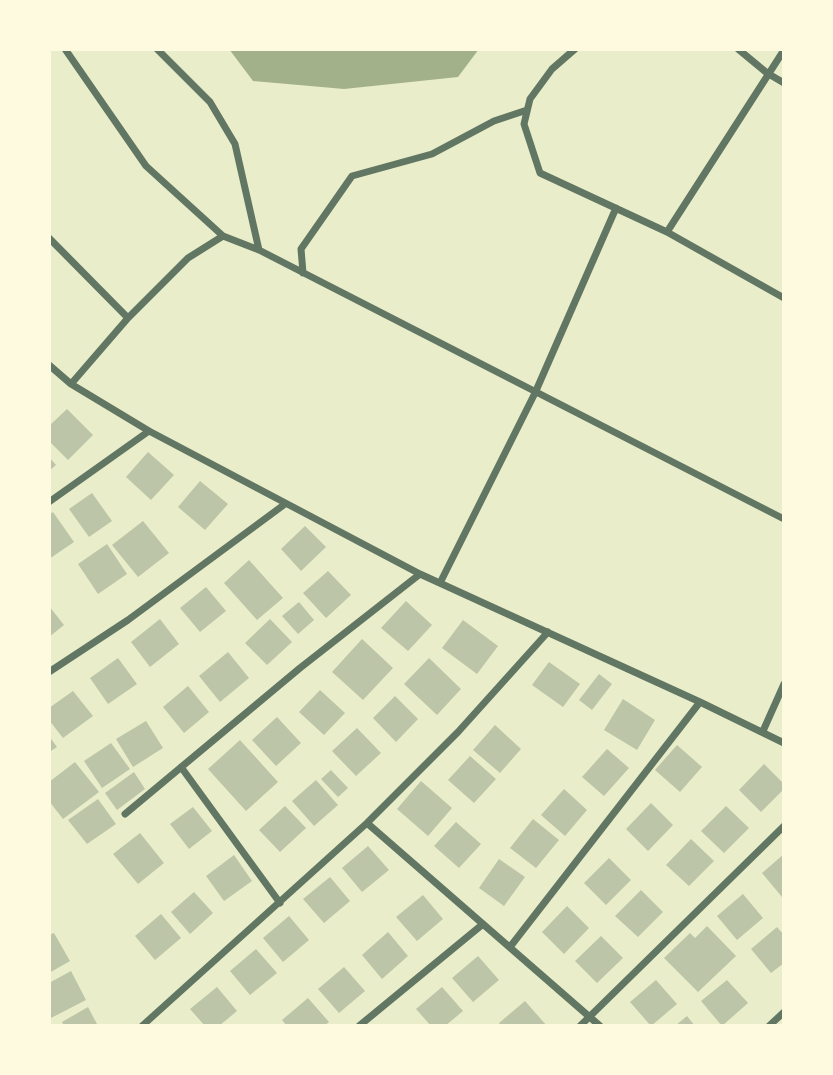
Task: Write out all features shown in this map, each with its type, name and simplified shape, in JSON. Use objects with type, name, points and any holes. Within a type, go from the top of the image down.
[{"type":"street","points":[[65,49],[146,166],[223,236],[303,272],[784,519]]},
{"type":"street","points":[[157,49],[210,102],[235,144],[259,250]]},
{"type":"street","points":[[575,49],[552,69],[530,99],[524,124],[540,173],[667,232],[784,298]]},
{"type":"street","points":[[737,49],[784,83]]},
{"type":"street","points":[[667,232],[784,50]]},
{"type":"street","points":[[303,272],[301,249],[352,177],[432,154],[494,121],[527,110]]},
{"type":"street","points":[[440,583],[535,393],[616,208]]},
{"type":"street","points":[[71,384],[128,318],[188,258],[223,236]]},
{"type":"street","points":[[49,238],[128,318]]},
{"type":"street","points":[[49,365],[71,384],[149,432],[420,574],[784,743]]},
{"type":"street","points":[[49,502],[149,432]]},
{"type":"street","points":[[49,672],[128,620],[285,504]]},
{"type":"street","points":[[125,814],[300,668],[420,574]]},
{"type":"street","points":[[142,1026],[367,823],[458,732],[548,632]]},
{"type":"street","points":[[763,731],[784,684]]},
{"type":"street","points":[[510,947],[700,702]]},
{"type":"street","points":[[181,767],[280,903]]},
{"type":"street","points":[[367,823],[600,1026]]},
{"type":"street","points":[[580,1026],[784,826]]},
{"type":"street","points":[[359,1026],[483,924]]},
{"type":"street","points":[[769,1026],[784,1012]]},
{"type":"shaded area","points":[[229,49],[479,49],[458,77],[344,89],[253,81]]},
{"type":"building","points":[[67,409],[93,435],[68,460],[49,441],[49,426]]},
{"type":"building","points":[[148,452],[174,475],[151,500],[126,477]]},
{"type":"building","points":[[49,457],[56,465],[49,471]]},
{"type":"building","points":[[200,481],[228,504],[205,530],[178,507]]},
{"type":"building","points":[[92,493],[112,521],[89,537],[69,509]]},
{"type":"building","points":[[53,512],[74,542],[49,559],[49,515]]},
{"type":"building","points":[[143,521],[169,553],[138,577],[112,545]]},
{"type":"building","points":[[305,526],[326,547],[301,571],[281,549]]},
{"type":"building","points":[[107,544],[127,574],[98,594],[78,564]]},
{"type":"building","points":[[249,560],[283,598],[257,620],[224,583]]},
{"type":"building","points":[[328,571],[351,595],[326,618],[303,593]]},
{"type":"building","points":[[206,587],[226,611],[200,632],[180,608]]},
{"type":"building","points":[[406,601],[432,625],[408,651],[381,628]]},
{"type":"building","points":[[299,602],[314,620],[298,634],[282,616]]},
{"type":"building","points":[[49,606],[64,625],[49,637]]},
{"type":"building","points":[[160,619],[179,644],[150,667],[131,642]]},
{"type":"building","points":[[270,619],[292,642],[267,665],[245,643]]},
{"type":"building","points":[[463,620],[498,646],[477,674],[442,648]]},
{"type":"building","points":[[362,639],[393,668],[363,700],[332,672]]},
{"type":"building","points":[[228,652],[249,678],[220,702],[199,676]]},
{"type":"building","points":[[118,658],[137,684],[108,704],[90,678]]},
{"type":"building","points":[[429,658],[461,689],[437,715],[404,684]]},
{"type":"building","points":[[549,662],[580,684],[563,707],[532,685]]},
{"type":"building","points":[[599,674],[612,684],[592,710],[579,700]]},
{"type":"building","points":[[188,686],[209,712],[184,733],[163,707]]},
{"type":"building","points":[[320,690],[345,713],[324,735],[299,712]]},
{"type":"building","points":[[73,691],[93,716],[63,738],[49,720],[49,708]]},
{"type":"building","points":[[395,696],[418,719],[396,742],[373,718]]},
{"type":"building","points":[[623,699],[655,720],[637,750],[604,730]]},
{"type":"building","points":[[277,717],[301,743],[276,766],[252,740]]},
{"type":"building","points":[[146,721],[163,748],[133,767],[116,739]]},
{"type":"building","points":[[495,725],[521,749],[500,773],[473,750]]},
{"type":"building","points":[[357,728],[381,753],[356,776],[332,751]]},
{"type":"building","points":[[49,736],[57,747],[49,752]]},
{"type":"building","points":[[240,740],[278,782],[246,811],[208,769]]},
{"type":"building","points":[[111,743],[130,769],[102,788],[84,761]]},
{"type":"building","points":[[677,745],[702,767],[680,792],[655,770]]},
{"type":"building","points":[[607,749],[629,768],[604,796],[582,777]]},
{"type":"building","points":[[470,756],[496,779],[474,803],[448,780]]},
{"type":"building","points":[[75,762],[99,792],[63,819],[49,801],[49,782]]},
{"type":"building","points":[[764,764],[784,784],[784,789],[761,812],[739,790]]},
{"type":"building","points":[[331,770],[348,788],[338,797],[321,779]]},
{"type":"building","points":[[134,772],[145,789],[117,810],[105,793]]},
{"type":"building","points":[[316,780],[338,805],[314,826],[292,801]]},
{"type":"building","points":[[421,781],[452,808],[428,836],[397,809]]},
{"type":"building","points":[[564,789],[587,810],[565,836],[541,815]]},
{"type":"building","points":[[98,799],[116,824],[87,844],[68,820]]},
{"type":"building","points":[[651,803],[673,825],[648,851],[626,829]]},
{"type":"building","points":[[285,806],[306,828],[280,852],[259,830]]},
{"type":"building","points":[[726,806],[749,828],[724,853],[701,831]]},
{"type":"building","points":[[193,807],[212,831],[189,849],[170,824]]},
{"type":"building","points":[[533,819],[559,840],[536,868],[510,848]]},
{"type":"building","points":[[456,822],[481,844],[459,868],[434,846]]},
{"type":"building","points":[[140,833],[164,863],[138,884],[113,854]]},
{"type":"building","points":[[691,839],[714,861],[689,886],[666,865]]},
{"type":"building","points":[[368,846],[389,870],[362,892],[342,868]]},
{"type":"building","points":[[784,854],[784,895],[782,897],[762,873]]},
{"type":"building","points":[[234,855],[252,881],[224,901],[206,876]]},
{"type":"building","points":[[609,858],[631,880],[606,905],[584,883]]},
{"type":"building","points":[[499,859],[525,877],[504,906],[479,888]]},
{"type":"building","points":[[330,877],[350,901],[324,923],[303,899]]},
{"type":"building","points":[[641,890],[663,912],[638,937],[615,916]]},
{"type":"building","points":[[194,892],[213,913],[190,934],[171,912]]},
{"type":"building","points":[[743,894],[763,918],[737,940],[717,916]]},
{"type":"building","points":[[423,895],[443,919],[417,941],[396,917]]},
{"type":"building","points":[[567,906],[589,928],[564,954],[542,932]]},
{"type":"building","points":[[161,914],[181,938],[155,960],[135,936]]},
{"type":"building","points":[[289,916],[309,940],[283,962],[263,938]]},
{"type":"building","points":[[707,926],[736,956],[698,992],[664,958],[690,933],[695,938]]},
{"type":"building","points":[[777,927],[784,935],[784,963],[771,973],[751,949]]},
{"type":"building","points":[[388,932],[408,956],[382,979],[362,955]]},
{"type":"building","points":[[54,933],[70,961],[49,973],[49,935]]},
{"type":"building","points":[[601,936],[623,958],[597,983],[575,961]]},
{"type":"building","points":[[256,949],[277,973],[250,995],[230,971]]},
{"type":"building","points":[[478,956],[499,980],[473,1002],[452,978]]},
{"type":"building","points":[[344,967],[365,991],[339,1013],[318,989]]},
{"type":"building","points":[[71,971],[86,1000],[49,1019],[49,983]]},
{"type":"building","points":[[656,980],[677,1004],[651,1026],[630,1002]]},
{"type":"building","points":[[727,980],[748,1003],[722,1026],[701,1001]]},
{"type":"building","points":[[217,987],[237,1011],[219,1026],[205,1026],[190,1009]]},
{"type":"building","points":[[442,987],[463,1011],[445,1026],[431,1026],[416,1009]]},
{"type":"building","points":[[308,998],[329,1022],[324,1026],[287,1026],[282,1020]]},
{"type":"building","points":[[525,1001],[547,1026],[502,1026],[499,1023]]},
{"type":"building","points":[[88,1007],[98,1026],[64,1026],[62,1022]]},
{"type":"building","points":[[687,1016],[695,1026],[675,1026]]}]
